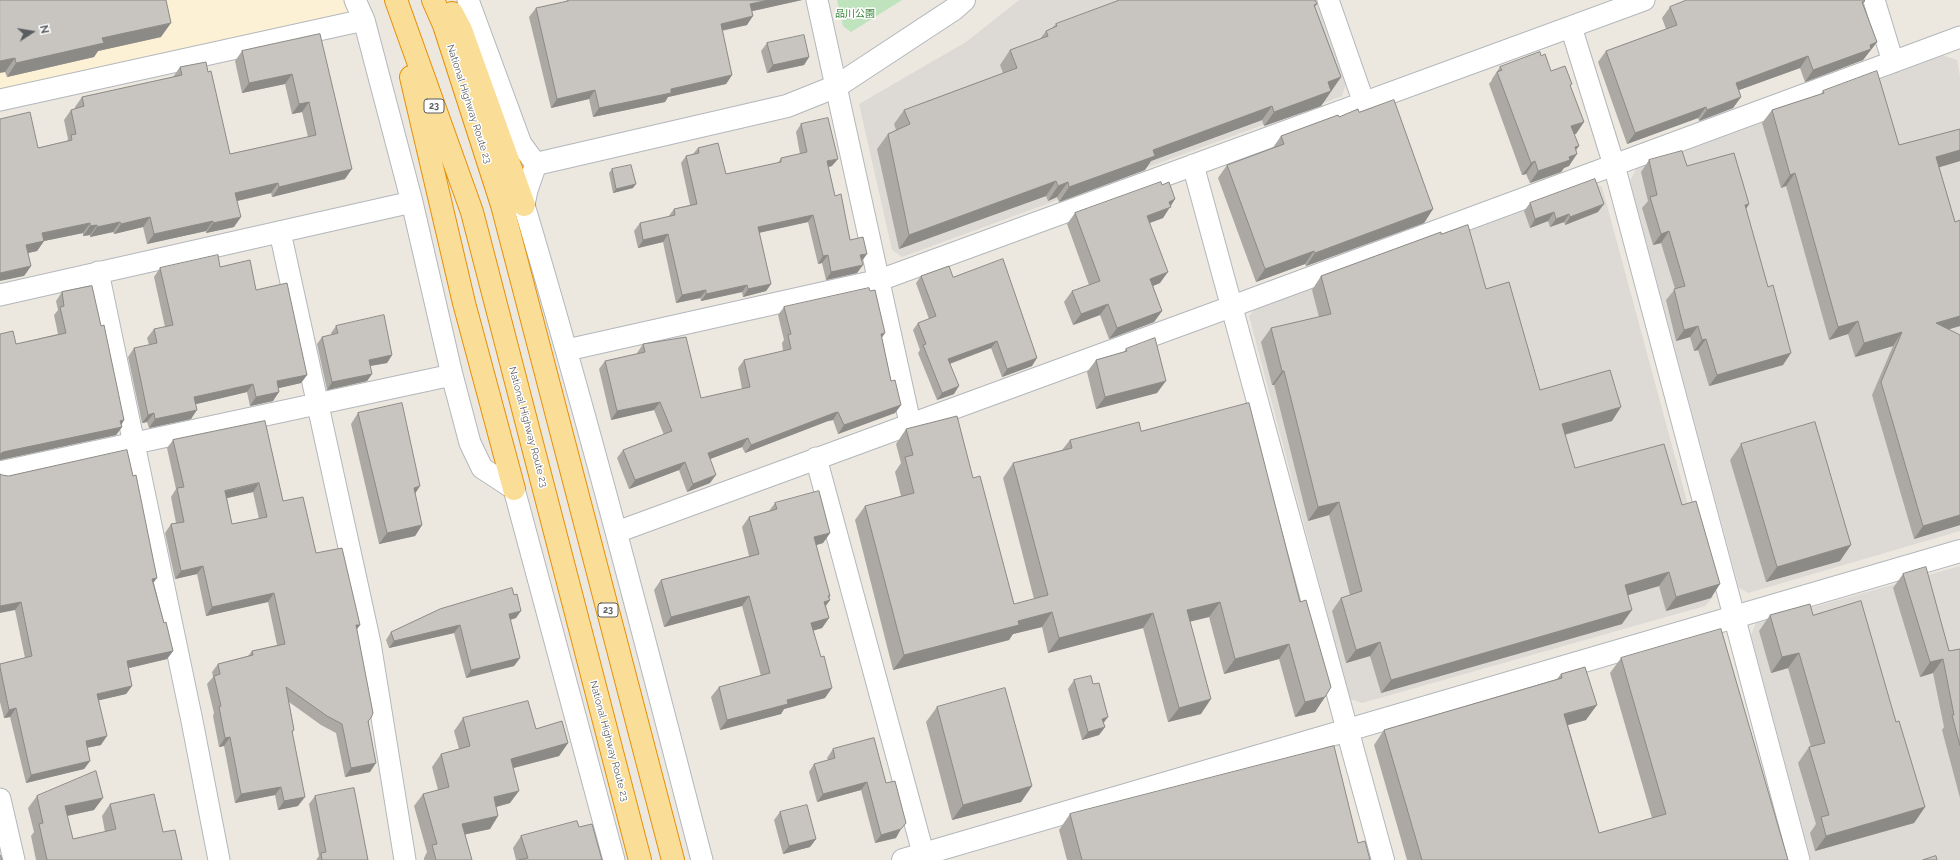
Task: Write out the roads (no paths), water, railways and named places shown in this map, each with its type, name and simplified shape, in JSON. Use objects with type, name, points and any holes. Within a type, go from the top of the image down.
[{"type":"highway","points":[[392,0],[464,303],[514,489]]},
{"type":"highway","name":"National Highway Route 23","points":[[396,0],[472,212],[640,860]]},
{"type":"highway","name":"National Highway Route 23","points":[[433,0],[444,24],[502,206],[673,860]]},
{"type":"highway","points":[[444,0],[461,30],[524,205]]},
{"type":"street","points":[[355,0],[364,20],[412,202],[452,375],[470,443],[482,468],[514,489],[614,860]]},
{"type":"street","points":[[468,0],[521,144],[536,164]]},
{"type":"street","points":[[817,0],[880,280],[910,423]]},
{"type":"street","points":[[1328,0],[1364,103]]},
{"type":"street","points":[[567,350],[880,280],[1644,0]]},
{"type":"street","points":[[1874,0],[1892,62]]},
{"type":"street","points":[[536,164],[787,106],[837,86],[956,3]]},
{"type":"street","points":[[0,100],[364,20]]},
{"type":"street","points":[[1571,27],[1614,165],[1733,618],[1799,860]]},
{"type":"street","points":[[617,532],[1960,37]]},
{"type":"street","points":[[536,164],[527,190],[524,205],[567,350],[617,532],[702,860]]},
{"type":"street","points":[[1193,165],[1233,306],[1382,860]]},
{"type":"street","points":[[0,295],[412,202]]},
{"type":"street","points":[[280,232],[370,643],[404,860]]},
{"type":"street","points":[[98,272],[192,721],[219,860]]},
{"type":"street","points":[[0,472],[452,375]]},
{"type":"street","points":[[816,458],[917,858],[1347,730],[1960,551]]},
{"type":"street","points":[[0,799],[14,860]]},
{"type":"park label","name":"品川公園","points":[[855,14]]}]
